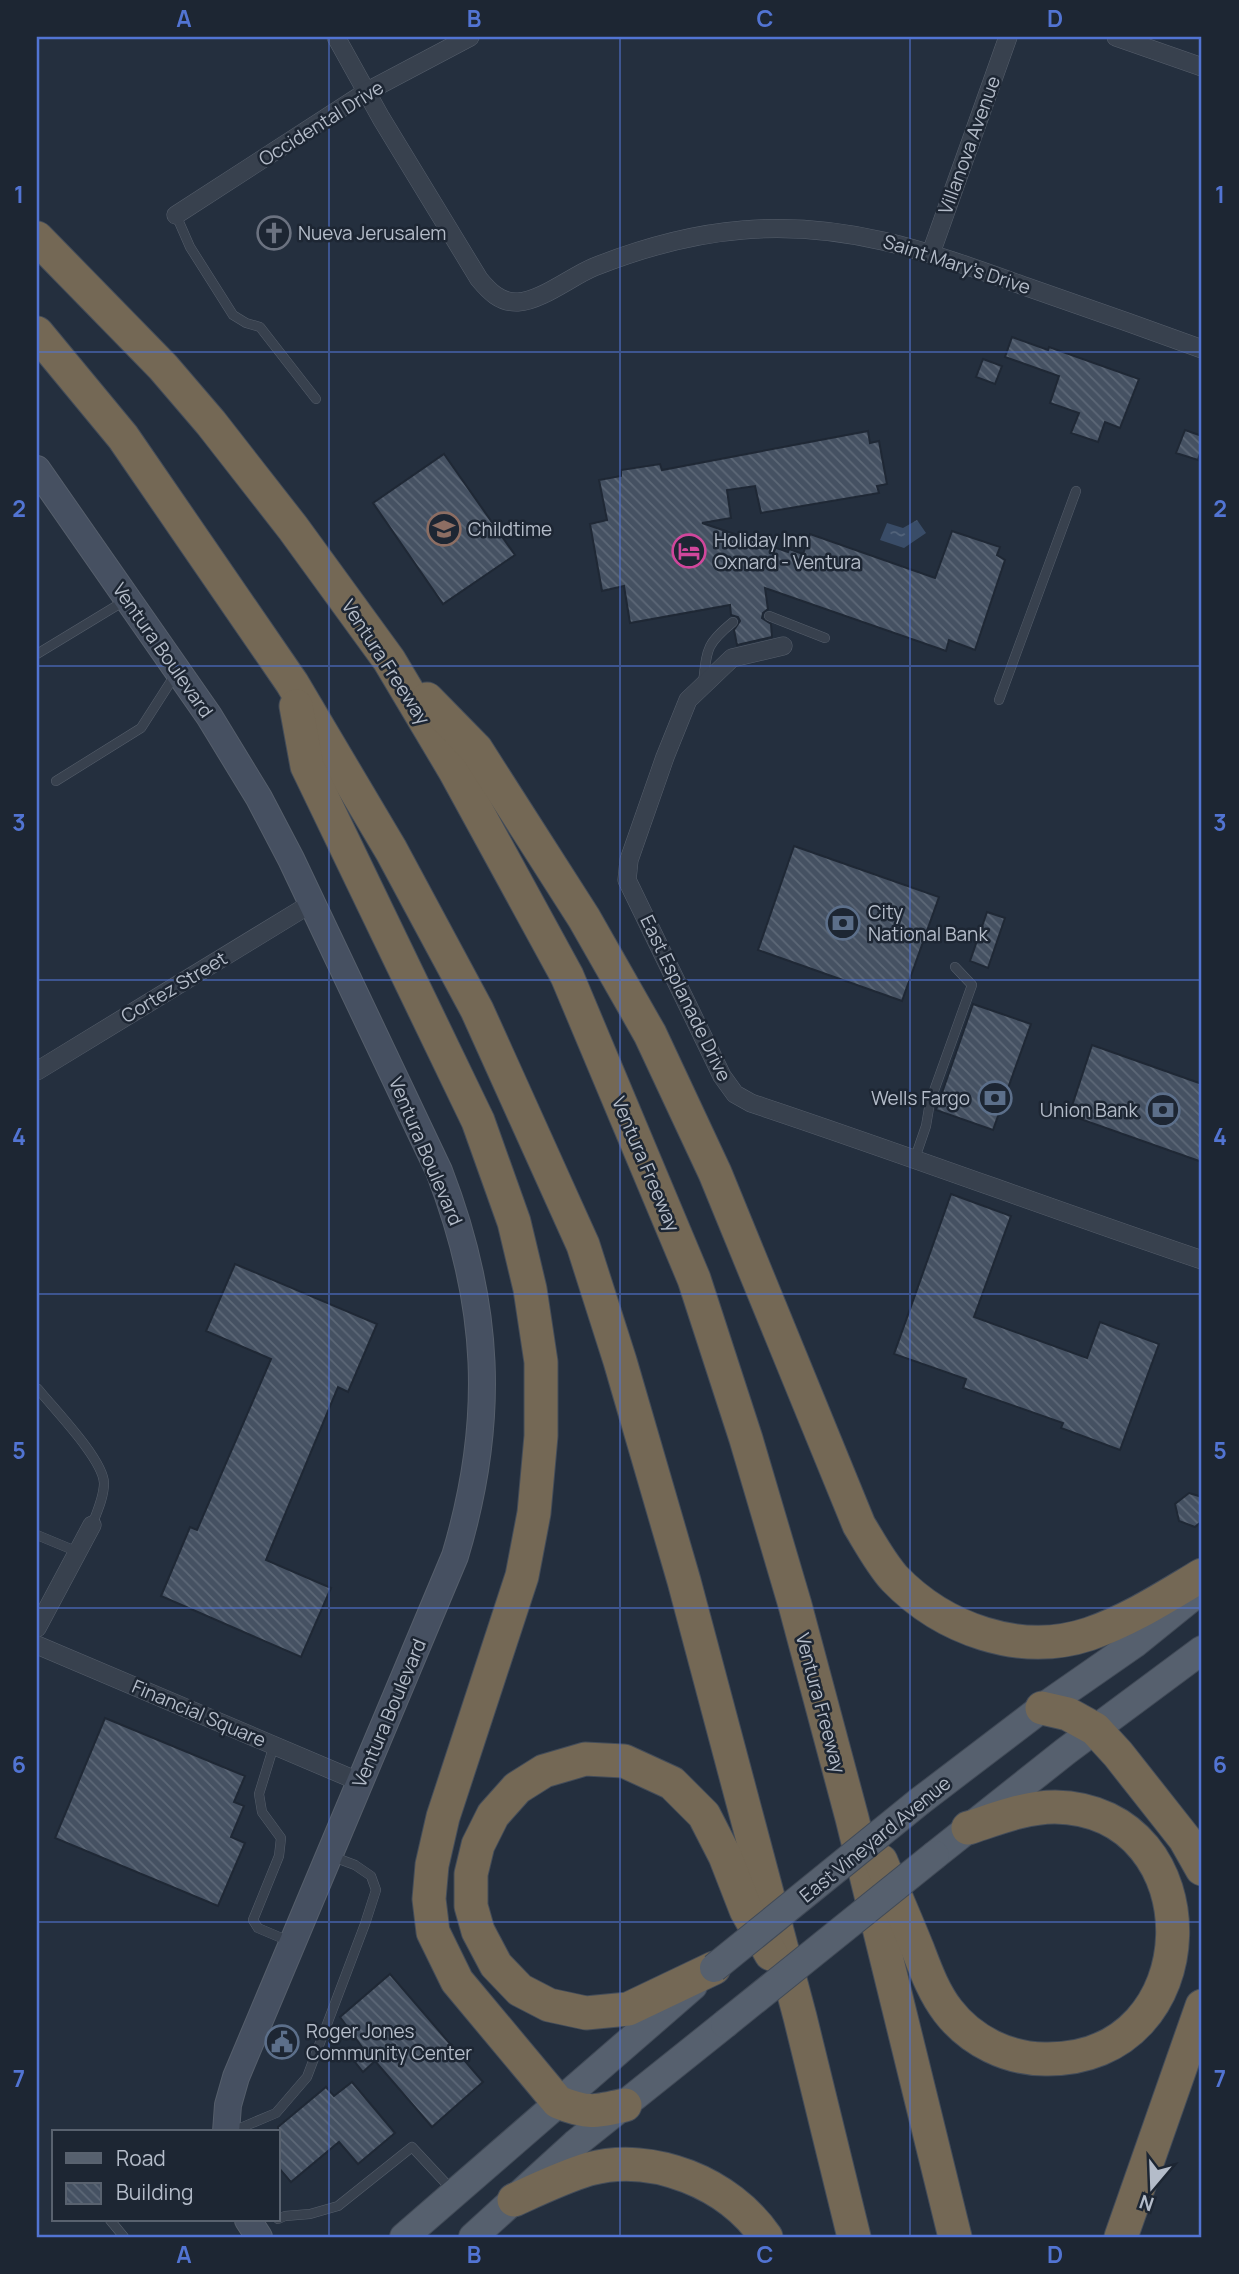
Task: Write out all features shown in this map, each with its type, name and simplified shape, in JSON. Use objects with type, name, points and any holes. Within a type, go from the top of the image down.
[{"type":"highway","name":"Ventura Freeway","points":[[37,238],[163,367],[203,414],[293,528],[389,660],[455,771],[566,976],[694,1279],[746,1439],[795,1605],[852,1818],[955,2237]]},
{"type":"highway","points":[[37,334],[123,437],[292,683],[391,850],[477,1010],[583,1245],[621,1361],[684,1581],[794,1993],[854,2237]]},
{"type":"highway","points":[[389,660],[476,749],[584,918],[650,1034],[715,1173],[859,1525],[876,1556],[893,1576],[915,1598],[937,1613],[965,1626],[1007,1641],[1046,1643],[1086,1635],[1132,1617],[1202,1574]]},
{"type":"highway","points":[[292,683],[307,766],[478,1121],[514,1222],[530,1289],[541,1362],[541,1436],[534,1513],[522,1576],[443,1816],[432,1865],[429,1899],[433,1932],[457,1981],[558,2102],[593,2112],[625,2105]]},
{"type":"highway","points":[[1042,1708],[1068,1714],[1095,1729],[1185,1839],[1202,1870]]},
{"type":"highway","points":[[714,1968],[628,2010],[586,2013],[549,2005],[520,1990],[496,1965],[478,1931],[471,1906],[471,1874],[478,1845],[493,1815],[517,1788],[544,1771],[585,1759],[624,1761],[672,1783],[704,1815],[725,1856],[746,1910],[794,1993]]},
{"type":"highway","points":[[852,1818],[879,1855],[940,2000],[948,2012],[970,2033],[1009,2054],[1054,2060],[1090,2052],[1123,2035],[1154,2003],[1167,1976],[1174,1947],[1170,1902],[1160,1875],[1145,1851],[1112,1823],[1072,1809],[1029,1809],[968,1828]]},
{"type":"highway","points":[[1121,2237],[1202,2006]]},
{"type":"highway","points":[[514,2200],[550,2183],[592,2169],[627,2164],[658,2168],[688,2176],[719,2192],[741,2208],[766,2237]]},
{"type":"main road","name":"East Vineyard Avenue","points":[[404,2237],[714,1968],[920,1801],[1042,1708],[1134,1644],[1202,1589]]},
{"type":"main road","points":[[472,2237],[575,2144],[968,1828],[1202,1650]]},
{"type":"street","points":[[336,37],[366,92]]},
{"type":"street","name":"Occidental Drive","points":[[176,215],[366,92],[470,37]]},
{"type":"street","name":"Villanova Avenue","points":[[931,253],[1008,37]]},
{"type":"street","points":[[1116,37],[1202,67]]},
{"type":"street","name":"Saint Mary's Drive","points":[[366,92],[479,279],[506,301],[528,301],[592,268],[642,249],[690,237],[781,228],[830,231],[874,237],[931,253],[1202,349]]},
{"type":"street","name":"Ventura Boulevard","points":[[37,469],[178,671],[259,798],[312,903],[447,1192],[469,1262],[476,1296],[482,1353],[481,1424],[477,1465],[465,1521],[443,1588],[236,2077],[228,2105],[228,2130]]},
{"type":"street","name":"East Esplanade Drive","points":[[783,646],[732,658],[688,700],[629,860],[627,880],[722,1076],[734,1094],[751,1103],[915,1158],[1126,1236],[1202,1260]]},
{"type":"street","name":"Cortez Street","points":[[37,1071],[312,903]]},
{"type":"street","points":[[37,1628],[92,1525]]},
{"type":"street","name":"Financial Square","points":[[37,1645],[360,1782]]},
{"type":"lane","points":[[176,215],[190,247],[233,315],[260,327],[316,399]]},
{"type":"lane","points":[[999,701],[1076,491]]},
{"type":"lane","points":[[37,654],[128,598]]},
{"type":"lane","points":[[769,616],[825,638]]},
{"type":"lane","points":[[702,684],[713,638],[733,622]]},
{"type":"lane","points":[[56,781],[141,728],[178,671]]},
{"type":"lane","points":[[915,1158],[926,1126],[930,1102],[972,985],[955,967]]},
{"type":"lane","points":[[38,1390],[94,1458],[102,1472],[104,1485],[92,1525]]},
{"type":"lane","points":[[37,1535],[78,1552]]},
{"type":"lane","points":[[274,1745],[259,1794],[262,1812],[281,1838],[279,1856],[253,1920],[258,1928],[292,1942]]},
{"type":"lane","points":[[233,2130],[276,2113],[307,2077],[365,1924],[376,1890],[371,1876],[355,1865],[330,1855]]},
{"type":"lane","points":[[280,2218],[338,2206],[412,2147],[454,2192]]},
{"type":"lane","points":[[112,2222],[124,2237]]},
{"type":"water","points":[[917,520],[926,533],[904,548],[880,540],[887,523],[903,528]]},
{"type":"building","points":[[1012,337],[1048,350],[1049,347],[1139,379],[1120,428],[1105,422],[1098,442],[1071,433],[1079,413],[1050,403],[1059,376],[1005,357]]},
{"type":"building","points":[[983,359],[1002,366],[995,384],[976,377]]},
{"type":"building","points":[[1185,430],[1202,436],[1198,460],[1176,453]]},
{"type":"building","name":"Holiday Inn Oxnard - Ventura","points":[[868,431],[870,443],[879,441],[887,484],[877,486],[879,493],[761,513],[755,486],[727,490],[731,518],[702,523],[788,552],[789,549],[803,554],[810,534],[935,578],[952,531],[1000,547],[997,555],[1005,560],[975,650],[949,640],[946,651],[765,588],[768,609],[762,618],[771,624],[772,637],[737,645],[734,630],[740,621],[738,617],[731,615],[730,605],[630,623],[624,586],[602,591],[590,524],[607,520],[599,480],[621,476],[621,470],[660,464],[662,470]]},
{"type":"building","name":"Childtime","points":[[444,454],[515,555],[443,604],[373,503]]},
{"type":"building","points":[[794,846],[939,897],[902,1001],[758,950]]},
{"type":"building","points":[[987,912],[1005,918],[988,968],[970,961]]},
{"type":"building","points":[[973,1004],[1031,1024],[993,1130],[936,1110]]},
{"type":"building","points":[[1092,1045],[1202,1084],[1202,1162],[1069,1115]]},
{"type":"building","points":[[951,1194],[1011,1216],[974,1317],[1087,1358],[1100,1322],[1159,1344],[1120,1450],[1061,1428],[1063,1423],[963,1388],[966,1379],[894,1354]]},
{"type":"building","points":[[235,1264],[377,1324],[348,1392],[338,1387],[266,1560],[331,1588],[301,1657],[161,1596],[190,1527],[197,1530],[271,1359],[206,1331]]},
{"type":"building","points":[[1189,1493],[1202,1497],[1202,1521],[1195,1527],[1179,1521],[1175,1504]]},
{"type":"building","points":[[105,1718],[245,1776],[234,1802],[244,1806],[231,1837],[245,1843],[218,1906],[55,1838]]},
{"type":"building","points":[[390,1974],[483,2082],[432,2127],[375,2061],[363,2072],[351,2057],[362,2047],[340,2017]]},
{"type":"building","points":[[352,2082],[395,2133],[358,2164],[339,2142],[291,2182],[280,2169],[278,2127],[326,2087],[334,2096]]},
{"type":"place","name":"Nueva Jerusalem","points":[[274,233]]},
{"type":"place","name":"Childtime","points":[[444,529]]},
{"type":"place","name":"Holiday Inn Oxnard - Ventura","points":[[689,551]]},
{"type":"place","name":"City National Bank","points":[[843,923]]},
{"type":"place","name":"Wells Fargo","points":[[995,1098]]},
{"type":"place","name":"Union Bank","points":[[1163,1110]]},
{"type":"place","name":"Roger Jones Community Center","points":[[282,2042]]}]
